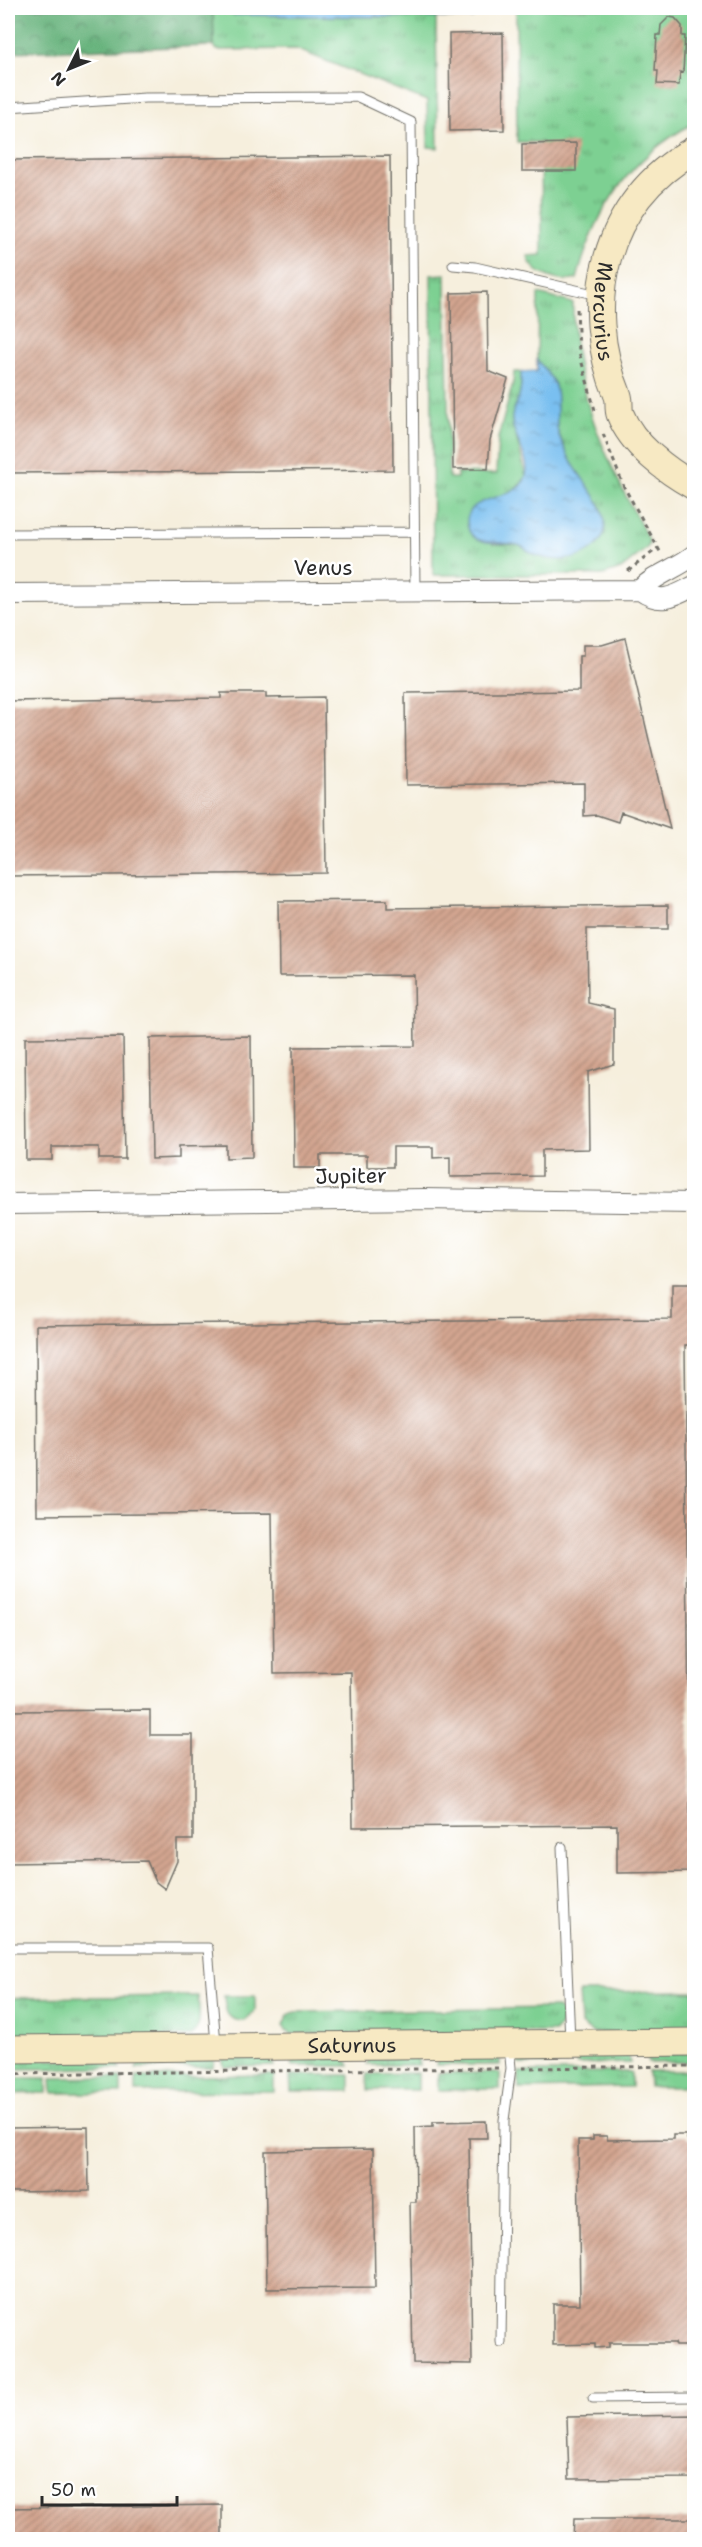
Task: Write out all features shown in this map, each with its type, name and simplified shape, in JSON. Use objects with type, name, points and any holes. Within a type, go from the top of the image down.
[{"type":"main road","name":"Mercurius","points":[[694,150],[651,183],[629,212],[608,256],[600,296],[599,325],[606,366],[619,399],[620,412],[635,437],[660,463],[694,486]]},
{"type":"main road","name":"Mercurius","points":[[619,399],[630,407],[658,440],[681,460],[694,467]]},
{"type":"main road","name":"Saturnus","points":[[8,2049],[216,2047],[510,2056],[570,2043],[694,2042]]},
{"type":"street","points":[[640,590],[648,581],[670,571],[694,555]]},
{"type":"street","name":"Venus","points":[[8,594],[640,590],[651,598],[667,599],[694,586]]},
{"type":"street","name":"Jupiter","points":[[8,1204],[424,1198],[694,1203]]},
{"type":"lane","points":[[8,107],[145,98],[358,98],[411,122],[415,592]]},
{"type":"lane","points":[[453,265],[475,267],[600,296]]},
{"type":"lane","points":[[8,534],[414,532]]},
{"type":"lane","points":[[562,1847],[570,2043]]},
{"type":"lane","points":[[8,1948],[208,1948],[216,2047]]},
{"type":"lane","points":[[501,2342],[504,2120],[510,2056]]},
{"type":"lane","points":[[593,2398],[694,2397]]},
{"type":"path","points":[[608,590],[643,557],[658,548]]},
{"type":"path","points":[[8,2074],[510,2056],[694,2066]]},
{"type":"green space","points":[[8,8],[206,8],[213,10],[214,46],[8,52]]},
{"type":"green space","points":[[516,8],[694,8],[694,123],[651,152],[618,188],[594,230],[577,279],[555,279],[541,273],[530,263],[528,256],[542,255],[541,142],[517,142]]},
{"type":"green space","points":[[213,10],[235,15],[436,18],[438,148],[428,147],[427,101],[296,49],[217,50],[214,46]]},
{"type":"green space","points":[[446,274],[449,478],[457,478],[457,473],[496,474],[498,438],[514,372],[521,372],[522,385],[512,420],[526,476],[515,489],[476,506],[469,512],[493,544],[521,545],[530,552],[548,558],[565,560],[602,509],[569,459],[557,429],[555,384],[537,360],[538,294],[573,303],[578,366],[595,426],[620,484],[649,540],[646,549],[621,569],[603,575],[433,575],[431,275]]},
{"type":"green space","points":[[694,1991],[694,2032],[593,2033],[581,2024],[579,1992]]},
{"type":"green space","points":[[198,1996],[199,2024],[190,2036],[8,2039],[8,1998]]},
{"type":"green space","points":[[224,1996],[255,1996],[255,2011],[245,2021],[231,2018],[226,2011]]},
{"type":"green space","points":[[557,2008],[562,2012],[562,2021],[554,2032],[292,2034],[283,2026],[288,2015],[295,2012]]},
{"type":"green space","points":[[694,2052],[694,2062],[648,2063],[647,2056]]},
{"type":"green space","points":[[567,2053],[566,2064],[519,2064],[524,2054]]},
{"type":"green space","points":[[575,2054],[628,2055],[630,2063],[578,2064]]},
{"type":"green space","points":[[497,2056],[500,2059],[500,2065],[436,2065],[438,2057]]},
{"type":"green space","points":[[346,2057],[350,2066],[291,2066],[293,2059]]},
{"type":"green space","points":[[214,2058],[213,2067],[136,2068],[140,2059]]},
{"type":"green space","points":[[222,2058],[271,2059],[274,2066],[224,2067]]},
{"type":"green space","points":[[369,2058],[418,2058],[419,2065],[367,2065]]},
{"type":"green space","points":[[8,2059],[118,2061],[120,2068],[8,2069]]},
{"type":"green space","points":[[648,2071],[694,2071],[694,2087],[649,2087]]},
{"type":"green space","points":[[519,2072],[631,2072],[631,2087],[519,2089]]},
{"type":"green space","points":[[418,2073],[418,2090],[368,2090],[367,2074]]},
{"type":"green space","points":[[438,2073],[500,2073],[500,2089],[438,2090]]},
{"type":"green space","points":[[274,2075],[274,2091],[136,2092],[136,2077]]},
{"type":"green space","points":[[290,2075],[350,2075],[350,2091],[291,2091]]},
{"type":"green space","points":[[121,2077],[121,2093],[52,2093],[51,2078]]},
{"type":"green space","points":[[8,2078],[47,2078],[47,2093],[8,2094]]},
{"type":"water","points":[[206,8],[485,8],[472,18],[235,15]]},
{"type":"water","points":[[537,360],[555,386],[558,434],[572,462],[598,502],[605,522],[603,536],[597,545],[576,558],[560,560],[544,558],[529,552],[520,545],[479,540],[468,529],[469,512],[475,506],[511,492],[524,481],[525,459],[513,427],[512,417],[520,392],[521,372],[537,371]]},
{"type":"building","points":[[669,17],[675,18],[682,26],[682,36],[685,36],[683,73],[680,72],[679,85],[657,84],[658,71],[655,71],[657,35],[660,35],[661,25]]},
{"type":"building","points":[[503,33],[504,130],[450,131],[449,34]]},
{"type":"building","points":[[576,143],[576,171],[522,171],[522,144]]},
{"type":"building","points":[[390,156],[393,470],[8,473],[8,160]]},
{"type":"building","points":[[487,292],[488,371],[508,379],[490,440],[488,469],[453,469],[451,293]]},
{"type":"building","points":[[625,638],[670,829],[621,812],[618,822],[597,815],[584,816],[584,783],[406,785],[405,693],[579,691],[579,656],[583,656],[583,645],[602,645]]},
{"type":"building","points":[[221,693],[266,693],[266,698],[324,697],[326,873],[8,876],[8,701],[221,698]]},
{"type":"building","points":[[387,900],[387,908],[668,905],[668,929],[587,929],[588,1003],[614,1009],[614,1064],[588,1072],[589,1149],[542,1150],[542,1176],[450,1177],[450,1157],[433,1158],[433,1147],[393,1147],[393,1167],[367,1167],[367,1155],[320,1155],[320,1168],[294,1168],[293,1047],[415,1046],[414,975],[279,976],[278,901]]},
{"type":"building","points":[[251,1036],[252,1157],[226,1158],[226,1145],[179,1146],[179,1158],[152,1159],[150,1038]]},
{"type":"building","points":[[123,1037],[125,1159],[99,1159],[99,1147],[52,1147],[52,1160],[26,1160],[25,1038]]},
{"type":"building","points":[[672,1284],[694,1284],[694,1345],[685,1345],[690,1823],[694,1823],[694,1872],[617,1873],[617,1825],[353,1827],[351,1672],[274,1673],[272,1513],[37,1515],[36,1325],[672,1319]]},
{"type":"building","points":[[150,1710],[150,1735],[193,1735],[193,1840],[177,1840],[177,1861],[165,1889],[156,1882],[147,1861],[8,1863],[8,1711]]},
{"type":"building","points":[[486,2121],[487,2138],[469,2138],[472,2364],[413,2363],[410,2202],[416,2202],[415,2127],[433,2126],[433,2122]]},
{"type":"building","points":[[88,2127],[89,2191],[8,2192],[8,2128]]},
{"type":"building","points":[[673,2135],[687,2135],[687,2139],[694,2139],[694,2342],[690,2342],[690,2346],[676,2346],[675,2343],[609,2343],[609,2347],[595,2348],[595,2344],[553,2345],[553,2304],[580,2304],[578,2140],[593,2140],[593,2136],[607,2136],[607,2140],[673,2139]]},
{"type":"building","points":[[373,2149],[375,2288],[267,2289],[265,2151]]},
{"type":"building","points":[[694,2415],[694,2478],[569,2479],[567,2417]]},
{"type":"building","points":[[222,2505],[222,2540],[8,2540],[8,2508]]},
{"type":"building","points":[[574,2519],[694,2519],[694,2540],[573,2540]]}]
